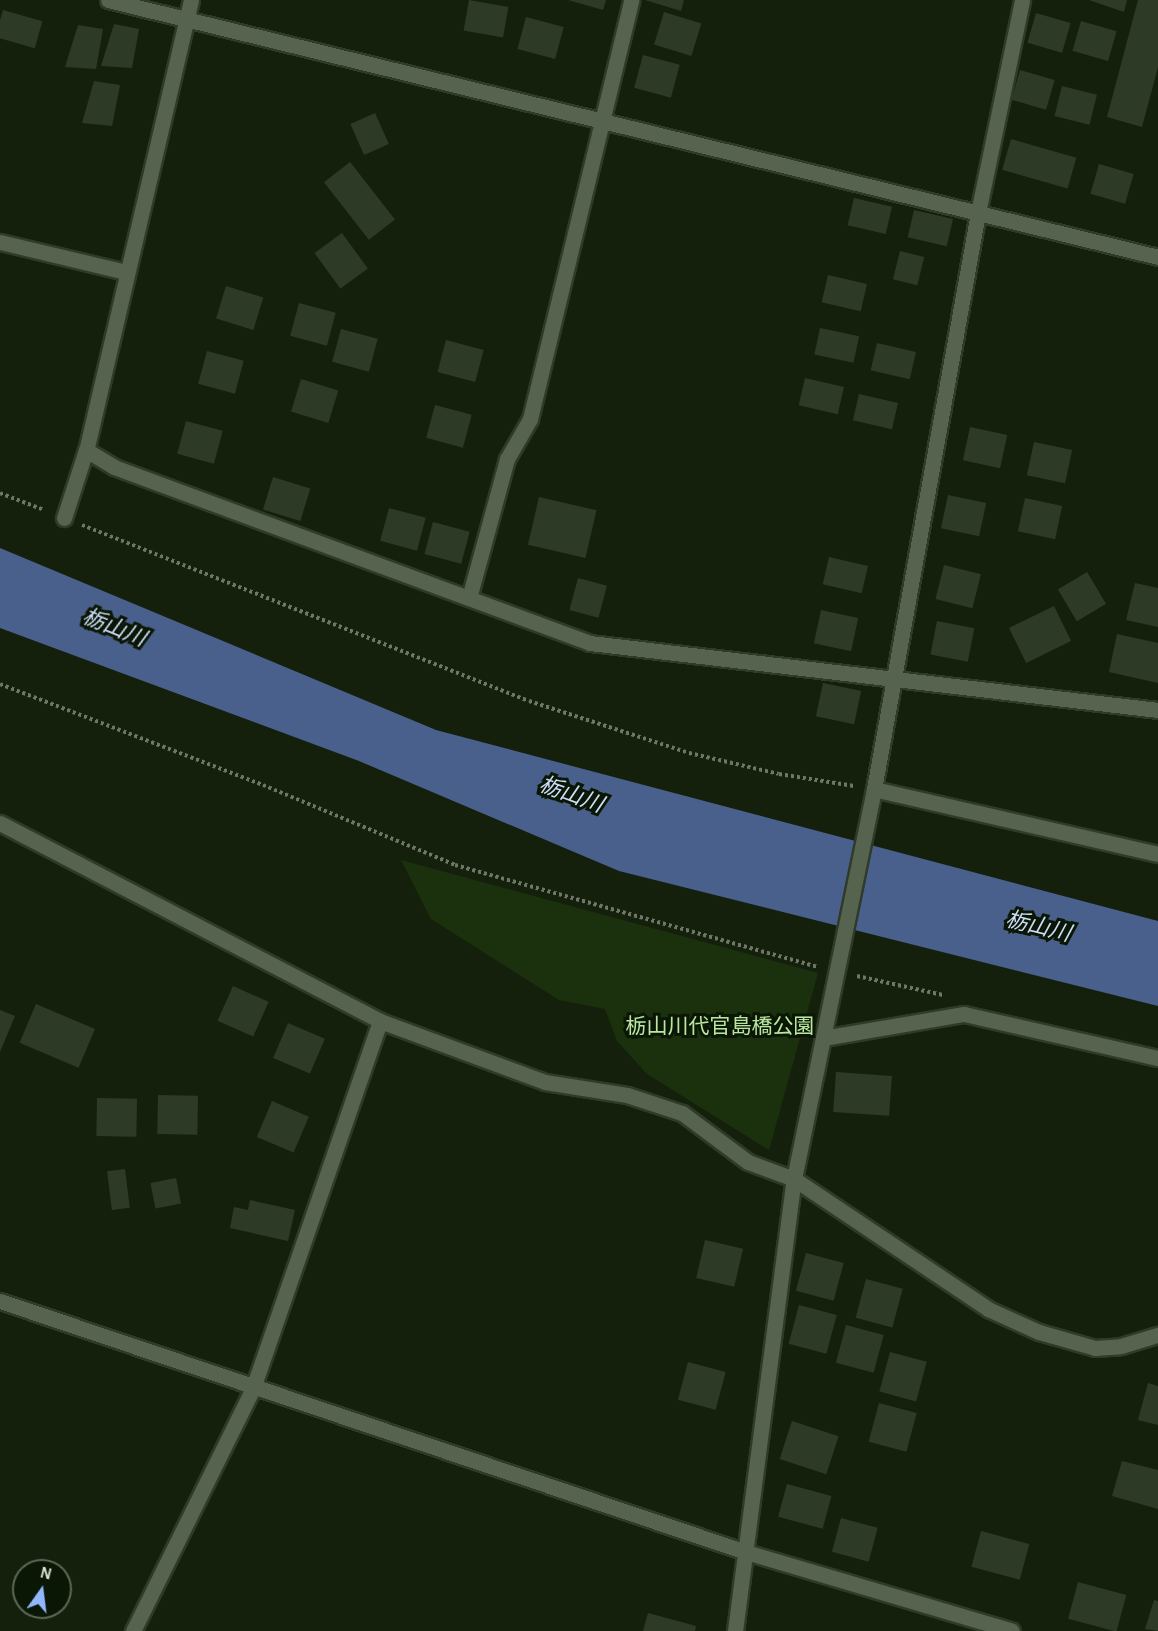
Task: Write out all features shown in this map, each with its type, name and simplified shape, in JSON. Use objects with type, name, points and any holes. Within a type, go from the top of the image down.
[{"type":"street","points":[[108,0],[603,118],[1158,257]]},
{"type":"street","points":[[64,518],[86,450],[191,0]]},
{"type":"street","points":[[469,598],[507,459],[530,419],[631,0]]},
{"type":"street","points":[[735,1631],[794,1179],[874,789],[978,213],[1022,0]]},
{"type":"street","points":[[0,242],[126,272]]},
{"type":"street","points":[[86,450],[114,467],[590,643],[892,681],[1158,710]]},
{"type":"street","points":[[874,789],[1158,854]]},
{"type":"street","points":[[0,823],[380,1021],[545,1082],[627,1095],[682,1113],[748,1162],[794,1179],[988,1309],[1039,1332],[1095,1348],[1121,1346],[1158,1335]]},
{"type":"street","points":[[823,1038],[964,1014],[1158,1058]]},
{"type":"street","points":[[133,1631],[253,1388],[380,1021]]},
{"type":"street","points":[[0,1301],[746,1552],[1012,1631]]},
{"type":"path","points":[[0,493],[529,701],[689,753],[779,774],[874,789]]},
{"type":"path","points":[[0,684],[263,785],[455,865],[837,972]]},
{"type":"green space","name":"栃山川代官島橋公園","points":[[401,860],[818,973],[769,1150],[647,1074],[617,1041],[605,1009],[559,1000],[431,919]]},
{"type":"water","name":"栃山川","points":[[0,548],[436,730],[1158,921],[1158,1006],[619,871],[359,761],[0,628]]},
{"type":"building","points":[[469,0],[508,7],[503,37],[464,31]]},
{"type":"building","points":[[568,0],[606,0],[603,10]]},
{"type":"building","points":[[645,0],[684,0],[681,11]]},
{"type":"building","points":[[1089,0],[1127,0],[1124,12]]},
{"type":"building","points":[[1138,0],[1158,0],[1158,67],[1142,127],[1107,117]]},
{"type":"building","points":[[3,10],[42,21],[35,48],[0,38],[0,20]]},
{"type":"building","points":[[664,12],[701,23],[691,56],[654,45]]},
{"type":"building","points":[[1036,13],[1071,23],[1062,53],[1027,43]]},
{"type":"building","points":[[526,17],[564,27],[555,59],[517,49]]},
{"type":"building","points":[[1081,21],[1117,31],[1108,61],[1072,51]]},
{"type":"building","points":[[114,24],[139,29],[132,68],[101,66]]},
{"type":"building","points":[[78,25],[103,29],[96,69],[65,67]]},
{"type":"building","points":[[643,55],[680,65],[671,98],[634,88]]},
{"type":"building","points":[[1020,70],[1055,80],[1046,110],[1011,100]]},
{"type":"building","points":[[94,81],[120,85],[112,126],[82,123]]},
{"type":"building","points":[[1062,86],[1097,95],[1089,125],[1055,116]]},
{"type":"building","points":[[375,113],[389,144],[364,155],[350,124]]},
{"type":"building","points":[[1011,139],[1076,158],[1068,189],[1002,170]]},
{"type":"building","points":[[350,162],[395,220],[369,240],[324,182]]},
{"type":"building","points":[[1099,164],[1134,174],[1125,204],[1090,194]]},
{"type":"building","points":[[854,198],[892,207],[886,234],[848,225]]},
{"type":"building","points":[[914,210],[953,219],[947,246],[908,237]]},
{"type":"building","points":[[342,233],[368,269],[340,289],[314,253]]},
{"type":"building","points":[[900,251],[924,257],[917,285],[893,279]]},
{"type":"building","points":[[828,275],[867,284],[861,311],[822,302]]},
{"type":"building","points":[[226,286],[263,297],[253,330],[216,319]]},
{"type":"building","points":[[299,303],[336,313],[327,346],[290,336]]},
{"type":"building","points":[[820,328],[859,336],[854,363],[814,354]]},
{"type":"building","points":[[341,329],[378,339],[369,372],[332,362]]},
{"type":"building","points":[[446,340],[484,350],[475,382],[437,372]]},
{"type":"building","points":[[877,343],[916,352],[910,379],[871,370]]},
{"type":"building","points":[[207,351],[244,361],[235,394],[198,384]]},
{"type":"building","points":[[805,378],[844,387],[838,414],[799,405]]},
{"type":"building","points":[[301,379],[338,390],[328,423],[291,412]]},
{"type":"building","points":[[859,394],[898,403],[892,429],[853,420]]},
{"type":"building","points":[[435,405],[472,415],[463,448],[426,438]]},
{"type":"building","points":[[186,421],[223,431],[214,464],[177,454]]},
{"type":"building","points":[[970,427],[1007,435],[1000,468],[963,460]]},
{"type":"building","points":[[1034,442],[1072,450],[1065,483],[1027,475]]},
{"type":"building","points":[[273,477],[310,488],[300,521],[263,510]]},
{"type":"building","points":[[948,495],[986,503],[979,536],[941,528]]},
{"type":"building","points":[[539,497],[596,510],[585,558],[528,545]]},
{"type":"building","points":[[1025,498],[1062,506],[1055,539],[1018,531]]},
{"type":"building","points":[[389,508],[426,518],[417,551],[380,541]]},
{"type":"building","points":[[433,522],[470,532],[461,564],[424,554]]},
{"type":"building","points":[[829,557],[868,566],[862,593],[823,584]]},
{"type":"building","points":[[944,565],[981,574],[972,608],[936,599]]},
{"type":"building","points":[[1087,572],[1106,604],[1077,621],[1058,590]]},
{"type":"building","points":[[578,578],[607,586],[598,618],[569,610]]},
{"type":"building","points":[[1135,583],[1158,588],[1158,627],[1126,620]]},
{"type":"building","points":[[1054,606],[1071,641],[1026,663],[1009,628]]},
{"type":"building","points":[[821,610],[858,618],[851,651],[814,643]]},
{"type":"building","points":[[937,621],[974,628],[968,662],[931,654]]},
{"type":"building","points":[[1117,634],[1158,643],[1158,683],[1109,672]]},
{"type":"building","points":[[823,683],[861,691],[854,724],[816,716]]},
{"type":"building","points":[[233,986],[269,1002],[253,1037],[218,1021]]},
{"type":"building","points":[[36,1004],[95,1029],[79,1068],[20,1043]]},
{"type":"building","points":[[0,1010],[15,1016],[0,1052]]},
{"type":"building","points":[[288,1023],[325,1039],[310,1074],[273,1058]]},
{"type":"building","points":[[836,1072],[892,1076],[889,1116],[833,1112]]},
{"type":"building","points":[[158,1095],[198,1096],[197,1135],[157,1134]]},
{"type":"building","points":[[97,1098],[137,1099],[136,1137],[96,1136]]},
{"type":"building","points":[[272,1101],[309,1117],[294,1153],[257,1137]]},
{"type":"building","points":[[125,1169],[130,1208],[112,1210],[107,1171]]},
{"type":"building","points":[[176,1178],[181,1204],[155,1208],[150,1183]]},
{"type":"building","points":[[250,1200],[295,1210],[288,1241],[230,1228],[234,1207],[248,1210]]},
{"type":"building","points":[[705,1240],[743,1249],[734,1287],[696,1278]]},
{"type":"building","points":[[806,1253],[844,1263],[834,1301],[796,1291]]},
{"type":"building","points":[[866,1279],[903,1289],[892,1327],[856,1318]]},
{"type":"building","points":[[799,1305],[837,1315],[826,1354],[789,1344]]},
{"type":"building","points":[[846,1325],[884,1335],[874,1373],[836,1363]]},
{"type":"building","points":[[890,1352],[927,1362],[916,1401],[879,1392]]},
{"type":"building","points":[[688,1362],[726,1372],[716,1410],[678,1400]]},
{"type":"building","points":[[1148,1383],[1158,1386],[1158,1425],[1138,1420]]},
{"type":"building","points":[[879,1403],[917,1413],[906,1452],[869,1442]]},
{"type":"building","points":[[792,1421],[839,1436],[826,1474],[780,1459]]},
{"type":"building","points":[[1122,1461],[1158,1470],[1158,1509],[1112,1496]]},
{"type":"building","points":[[787,1484],[831,1496],[823,1529],[778,1517]]},
{"type":"building","points":[[841,1518],[878,1528],[869,1562],[832,1552]]},
{"type":"building","points":[[981,1531],[1029,1544],[1020,1580],[971,1567]]},
{"type":"building","points":[[1078,1582],[1126,1595],[1117,1631],[1068,1619]]},
{"type":"building","points":[[1154,1600],[1158,1601],[1158,1631],[1145,1629]]},
{"type":"building","points":[[648,1613],[696,1626],[695,1631],[643,1631]]}]
